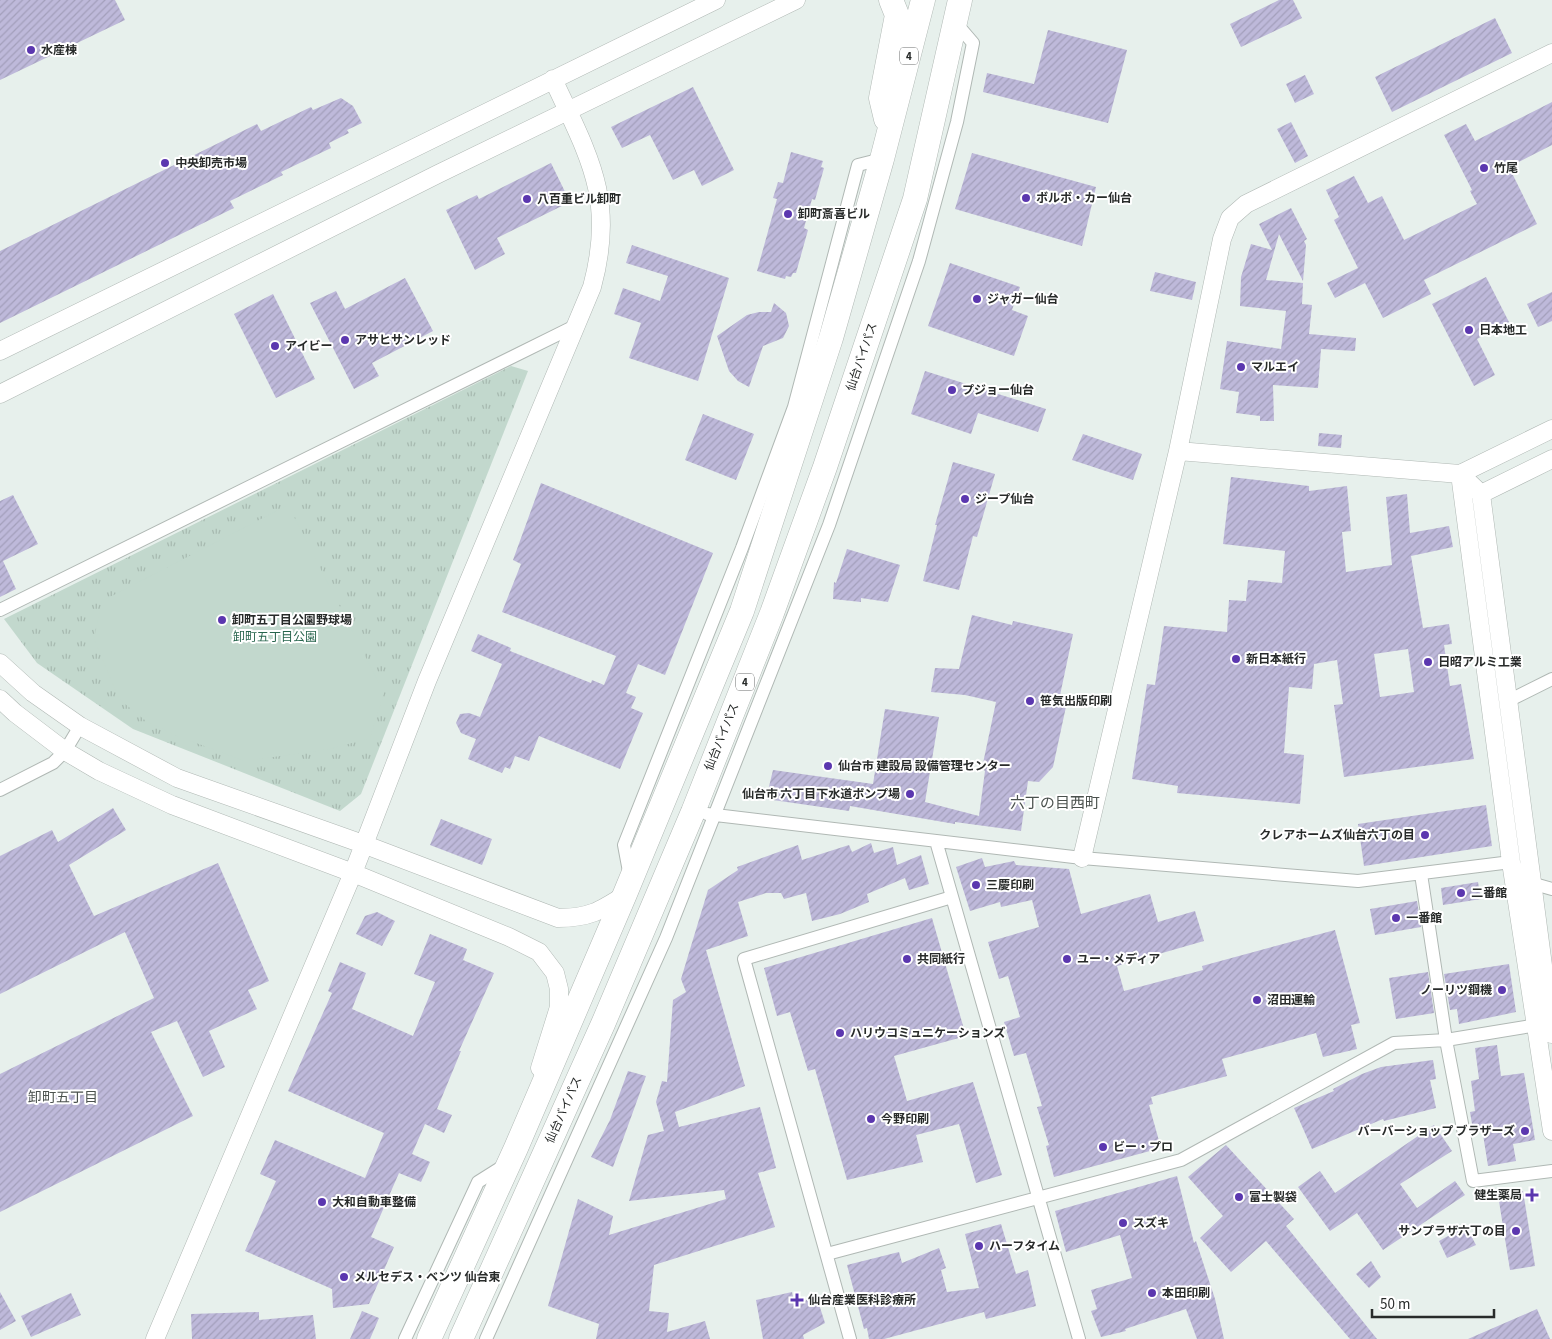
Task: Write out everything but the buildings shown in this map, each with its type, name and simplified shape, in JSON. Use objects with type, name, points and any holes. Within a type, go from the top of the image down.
[{"type":"highway","points":[[889,131],[881,98],[896,15],[890,0]]},
{"type":"highway","name":"4","points":[[429,1339],[512,1156],[628,888],[742,611],[831,338],[882,159],[923,0]]},
{"type":"highway","name":"仙台バイパス","points":[[461,1339],[599,1032],[704,813],[775,604],[825,467],[914,199],[957,11]]},
{"type":"street","points":[[0,351],[716,0]]},
{"type":"street","points":[[0,394],[399,193],[568,113],[796,0]]},
{"type":"street","points":[[1082,858],[1178,451],[1222,239],[1230,218],[1246,204],[1552,54]]},
{"type":"street","points":[[155,1339],[353,873],[431,672],[592,287],[600,257],[603,225],[599,190],[581,138],[552,79]]},
{"type":"street","points":[[0,610],[577,325]]},
{"type":"street","points":[[1178,451],[1460,474],[1552,429]]},
{"type":"street","points":[[1481,494],[1552,459]]},
{"type":"street","points":[[1460,474],[1481,494],[1548,1025],[1552,1131]]},
{"type":"street","points":[[1460,474],[1511,862],[1548,1025]]},
{"type":"street","points":[[0,663],[33,694],[80,726],[177,778],[363,844],[558,918],[581,918],[600,912],[628,888]]},
{"type":"street","points":[[1508,701],[1552,679]]},
{"type":"street","points":[[0,699],[14,713],[65,751],[99,771],[172,805],[353,873],[525,944],[539,952],[555,973],[559,989],[559,1007],[512,1156],[478,1182],[404,1339]]},
{"type":"street","points":[[0,790],[50,765],[65,751],[80,726]]},
{"type":"street","points":[[486,1339],[666,938],[704,813],[1082,858],[1358,881],[1511,862]]},
{"type":"street","points":[[936,841],[1079,1339]]},
{"type":"street","points":[[1511,862],[1531,883],[1552,888]]},
{"type":"street","points":[[1421,874],[1446,1040],[1473,1180],[1552,1171]]},
{"type":"street","points":[[850,1339],[744,959],[952,897]]},
{"type":"street","points":[[826,1254],[1181,1160],[1394,1043],[1446,1040],[1548,1025]]},
{"type":"green space","name":"卸町五丁目公園","points":[[511,366],[528,371],[361,794],[340,811],[133,729],[37,663],[4,619]]},
{"type":"green space","name":"卸町五丁目公園野球場","points":[[288,505],[384,693],[370,738],[330,749],[245,761],[177,736],[146,721],[119,699],[94,639],[102,601]]},
{"type":"place","name":"水産棟","points":[[31,50]]},
{"type":"place","name":"中央卸売市場","points":[[165,163]]},
{"type":"place","name":"竹尾","points":[[1484,168]]},
{"type":"place","name":"ボルボ・カー仙台","points":[[1026,198]]},
{"type":"place","name":"八百重ビル卸町","points":[[527,199]]},
{"type":"place","name":"卸町斎喜ビル","points":[[788,214]]},
{"type":"place","name":"ジャガー仙台","points":[[977,299]]},
{"type":"place","name":"日本地工","points":[[1469,330]]},
{"type":"place","name":"アサヒサンレッド","points":[[345,340]]},
{"type":"place","name":"アイビー","points":[[275,346]]},
{"type":"place","name":"マルエイ","points":[[1241,367]]},
{"type":"place","name":"プジョー仙台","points":[[952,390]]},
{"type":"place","name":"ジープ仙台","points":[[965,499]]},
{"type":"place","name":"卸町五丁目公園野球場","points":[[222,620]]},
{"type":"place","name":"新日本紙行","points":[[1236,659]]},
{"type":"place","name":"日昭アルミ工業","points":[[1428,662]]},
{"type":"place","name":"笹気出版印刷","points":[[1030,701]]},
{"type":"place","name":"仙台市 建設局 設備管理センター","points":[[828,766]]},
{"type":"place","name":"仙台市 六丁目下水道ポンプ場","points":[[910,794]]},
{"type":"place","name":"クレアホームズ仙台六丁の目","points":[[1425,835]]},
{"type":"place","name":"三慶印刷","points":[[976,885]]},
{"type":"place","name":"二番館","points":[[1461,893]]},
{"type":"place","name":"一番館","points":[[1396,918]]},
{"type":"place","name":"共同紙行","points":[[907,959]]},
{"type":"place","name":"ユー・メディア","points":[[1067,959]]},
{"type":"place","name":"ノーリツ鋼機","points":[[1502,990]]},
{"type":"place","name":"沼田運輸","points":[[1257,1000]]},
{"type":"place","name":"ハリウコミュニケーションズ","points":[[840,1033]]},
{"type":"place","name":"今野印刷","points":[[871,1119]]},
{"type":"place","name":"バーバーショップ ブラザーズ","points":[[1525,1131]]},
{"type":"place","name":"ビー・プロ","points":[[1103,1147]]},
{"type":"place","name":"健生薬局","points":[[1532,1195]]},
{"type":"place","name":"富士製袋","points":[[1239,1197]]},
{"type":"place","name":"大和自動車整備","points":[[322,1202]]},
{"type":"place","name":"スズキ","points":[[1123,1223]]},
{"type":"place","name":"サンプラザ六丁の目","points":[[1516,1231]]},
{"type":"place","name":"ハーフタイム","points":[[979,1246]]},
{"type":"place","name":"メルセデス・ベンツ 仙台東","points":[[344,1277]]},
{"type":"place","name":"本田印刷","points":[[1152,1293]]},
{"type":"place","name":"仙台産業医科診療所","points":[[797,1300]]},
{"type":"district","name":"六丁の目西町","points":[[1055,803]]},
{"type":"district","name":"卸町五丁目","points":[[63,1098]]}]
